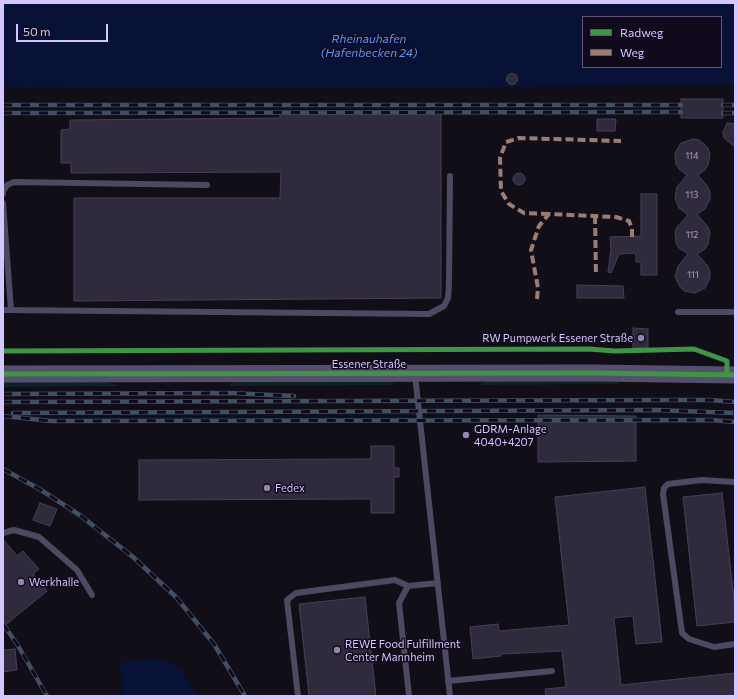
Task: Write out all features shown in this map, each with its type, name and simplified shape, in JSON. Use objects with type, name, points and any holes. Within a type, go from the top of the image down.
[{"type":"street","name":"Essener Straße","points":[[3,374],[594,373],[735,376]]},
{"type":"lane","points":[[3,310],[429,314],[444,306],[448,298],[450,176]]},
{"type":"lane","points":[[3,194],[3,191],[7,185],[14,182],[207,186]]},
{"type":"lane","points":[[3,203],[11,310]]},
{"type":"lane","points":[[678,312],[735,312]]},
{"type":"lane","name":"Essener Straße","points":[[415,374],[450,696]]},
{"type":"lane","points":[[735,482],[702,480],[668,484],[664,488],[662,494],[682,633],[689,638],[714,647],[735,644]]},
{"type":"lane","points":[[3,533],[14,530],[39,538],[77,570],[92,596]]},
{"type":"lane","points":[[298,696],[287,600],[296,592],[395,580],[408,586],[438,583]]},
{"type":"lane","points":[[408,586],[399,603],[409,696]]},
{"type":"lane","points":[[448,681],[552,671]]},
{"type":"green space","points":[[394,380],[393,385],[230,386],[230,384],[237,381]]},
{"type":"green space","points":[[494,380],[597,381],[618,382],[618,384],[481,385],[481,383]]},
{"type":"green space","points":[[3,381],[107,382],[119,386],[3,387]]},
{"type":"water","name":"Rheinauhafen (Hafenbecken 24)","points":[[3,3],[735,3],[735,85],[394,88],[3,87]]},
{"type":"water","points":[[152,658],[169,661],[182,670],[197,696],[123,696],[120,663]]},
{"type":"building","points":[[510,74],[514,74],[516,75],[516,83],[510,84],[507,81],[507,77]]},
{"type":"building","points":[[681,99],[723,99],[723,118],[681,118]]},
{"type":"building","points":[[280,113],[441,113],[441,298],[74,301],[74,198],[280,198],[281,172],[71,173],[71,163],[61,163],[61,130],[70,129],[70,120],[280,118]]},
{"type":"building","points":[[597,119],[616,119],[615,131],[597,131]]},
{"type":"building","points":[[727,123],[735,124],[735,147],[724,138],[723,132]]},
{"type":"building","points":[[693,139],[699,140],[704,144],[708,148],[710,154],[708,165],[705,170],[698,175],[708,187],[710,199],[705,209],[697,214],[708,227],[710,233],[708,244],[705,249],[697,254],[708,266],[710,278],[705,288],[695,293],[684,291],[680,287],[675,277],[678,266],[688,254],[679,248],[676,243],[675,232],[677,227],[688,215],[679,208],[675,198],[677,187],[687,175],[679,169],[676,164],[675,153],[681,143]]},
{"type":"building","points":[[517,173],[521,173],[525,179],[521,185],[517,185],[513,181],[513,177]]},
{"type":"building","points":[[641,194],[657,194],[657,275],[641,275],[641,262],[636,262],[636,253],[619,254],[611,273],[608,272],[611,249],[610,237],[641,236]]},
{"type":"building","points":[[577,285],[623,286],[624,298],[577,298]]},
{"type":"building","name":"RW Pumpwerk Essener Straße","points":[[633,328],[648,329],[648,348],[633,348]]},
{"type":"building","points":[[538,415],[636,416],[636,461],[538,462]]},
{"type":"building","name":"Fedex","points":[[371,446],[394,446],[394,468],[399,468],[399,477],[394,477],[394,513],[371,513],[371,499],[139,500],[139,460],[371,459]]},
{"type":"building","points":[[645,487],[662,642],[636,644],[633,616],[614,618],[621,685],[735,673],[735,696],[546,696],[545,689],[566,687],[562,651],[501,654],[501,656],[473,659],[470,627],[498,624],[499,631],[569,625],[555,497]]},
{"type":"building","points":[[722,493],[735,608],[735,622],[697,626],[683,497]]},
{"type":"building","points":[[40,503],[57,509],[50,526],[33,520]]},
{"type":"building","name":"Werkhalle","points":[[3,539],[17,556],[23,551],[39,569],[33,574],[47,591],[3,627]]},
{"type":"building","name":"REWE Food Fulfillment Center Mannheim","points":[[365,597],[376,696],[309,696],[299,604]]},
{"type":"building","points":[[15,649],[17,670],[3,672],[3,650]]},
{"type":"railway","points":[[3,105],[681,105]]},
{"type":"railway","points":[[723,105],[735,105]]},
{"type":"railway","points":[[3,113],[681,112]]},
{"type":"railway","points":[[723,113],[735,113]]},
{"type":"railway","points":[[3,394],[230,393],[294,396]]},
{"type":"railway","points":[[3,402],[674,400],[735,402]]},
{"type":"railway","points":[[13,413],[656,410],[735,413]]},
{"type":"railway","points":[[3,416],[51,421],[711,420],[735,422]]},
{"type":"railway","points":[[3,469],[41,490],[81,516],[133,557],[176,597],[214,644],[245,696]]},
{"type":"railway","points":[[3,624],[17,644],[47,696]]},
{"type":"marked path","points":[[549,214],[524,213],[509,204],[501,191],[500,158],[506,142],[519,138],[621,141]]},
{"type":"marked path","points":[[537,299],[538,288],[531,250],[539,226],[549,214],[616,217],[629,221],[632,228],[632,237]]},
{"type":"marked path","points":[[595,216],[596,276]]},
{"type":"cycle path","points":[[3,351],[589,349],[615,351],[694,349],[727,361],[727,375]]},
{"type":"cycle path","points":[[3,374],[594,373],[735,375]]},
{"type":"place","name":"RW Pumpwerk Essener Straße","points":[[641,338]]},
{"type":"place","name":"GDRM-Anlage 4040+4207","points":[[466,435]]},
{"type":"place","name":"Fedex","points":[[267,488]]},
{"type":"place","name":"Werkhalle","points":[[21,582]]},
{"type":"place","name":"REWE Food Fulfillment Center Mannheim","points":[[337,650]]}]
